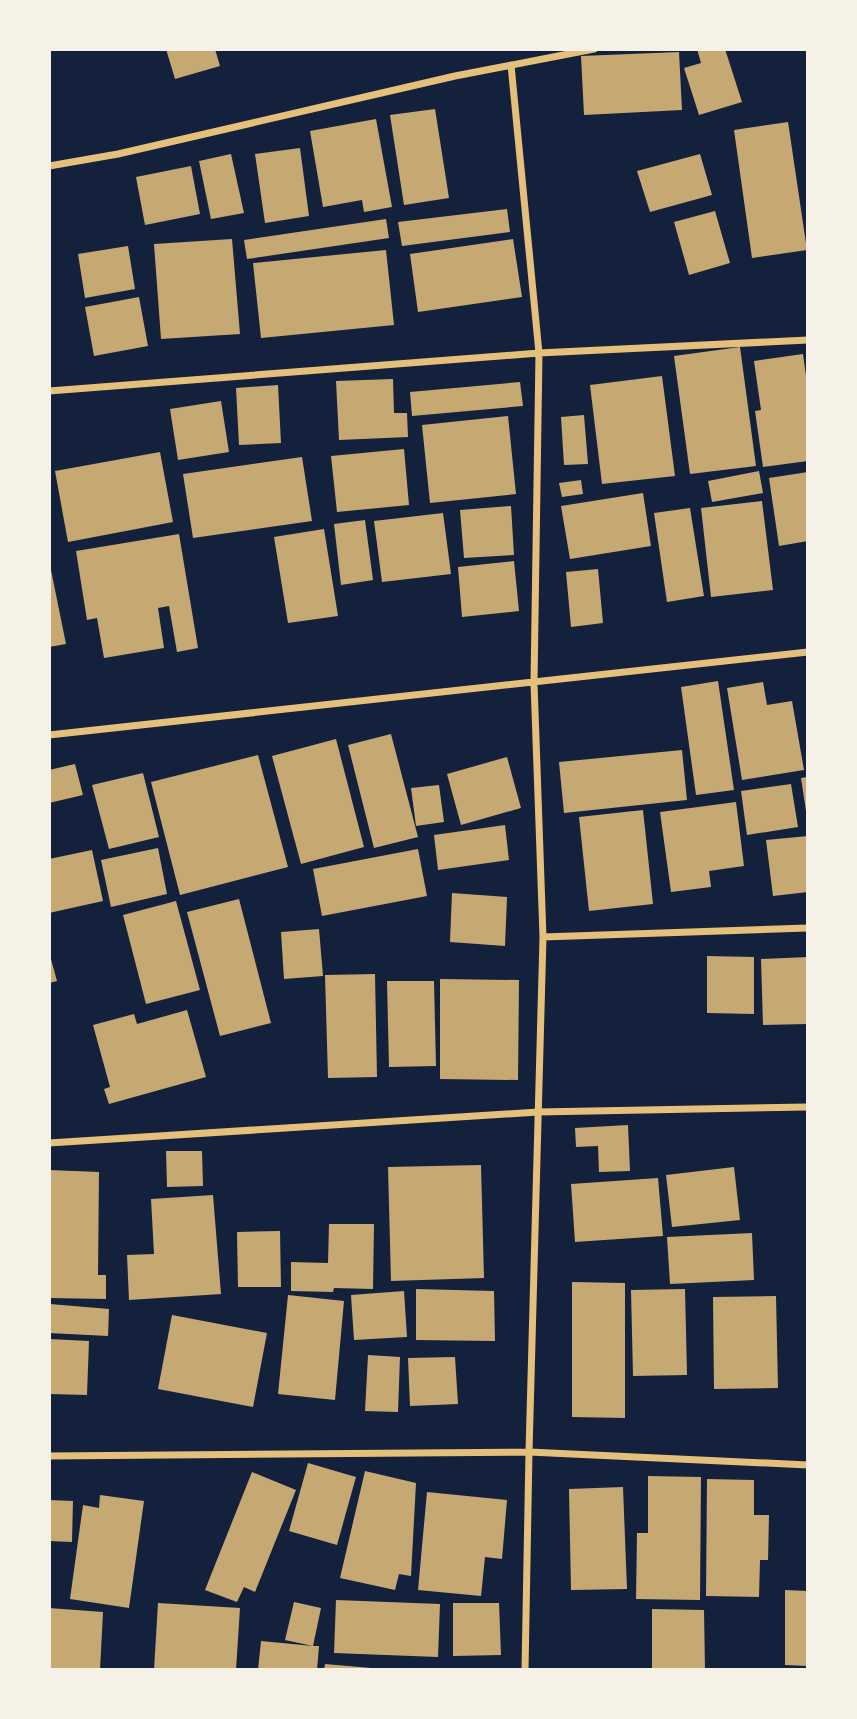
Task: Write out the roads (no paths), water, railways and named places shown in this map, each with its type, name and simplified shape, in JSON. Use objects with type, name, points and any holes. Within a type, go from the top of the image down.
[{"type":"street","points":[[49,166],[118,154],[455,76],[594,49]]},
{"type":"street","points":[[511,65],[539,353],[534,683],[543,937],[525,1670]]},
{"type":"street","points":[[49,391],[539,353],[808,340]]},
{"type":"street","points":[[49,736],[808,652]]},
{"type":"street","points":[[543,937],[808,928]]},
{"type":"street","points":[[49,1143],[538,1112],[808,1107]]},
{"type":"street","points":[[49,1456],[529,1452],[808,1465]]}]
